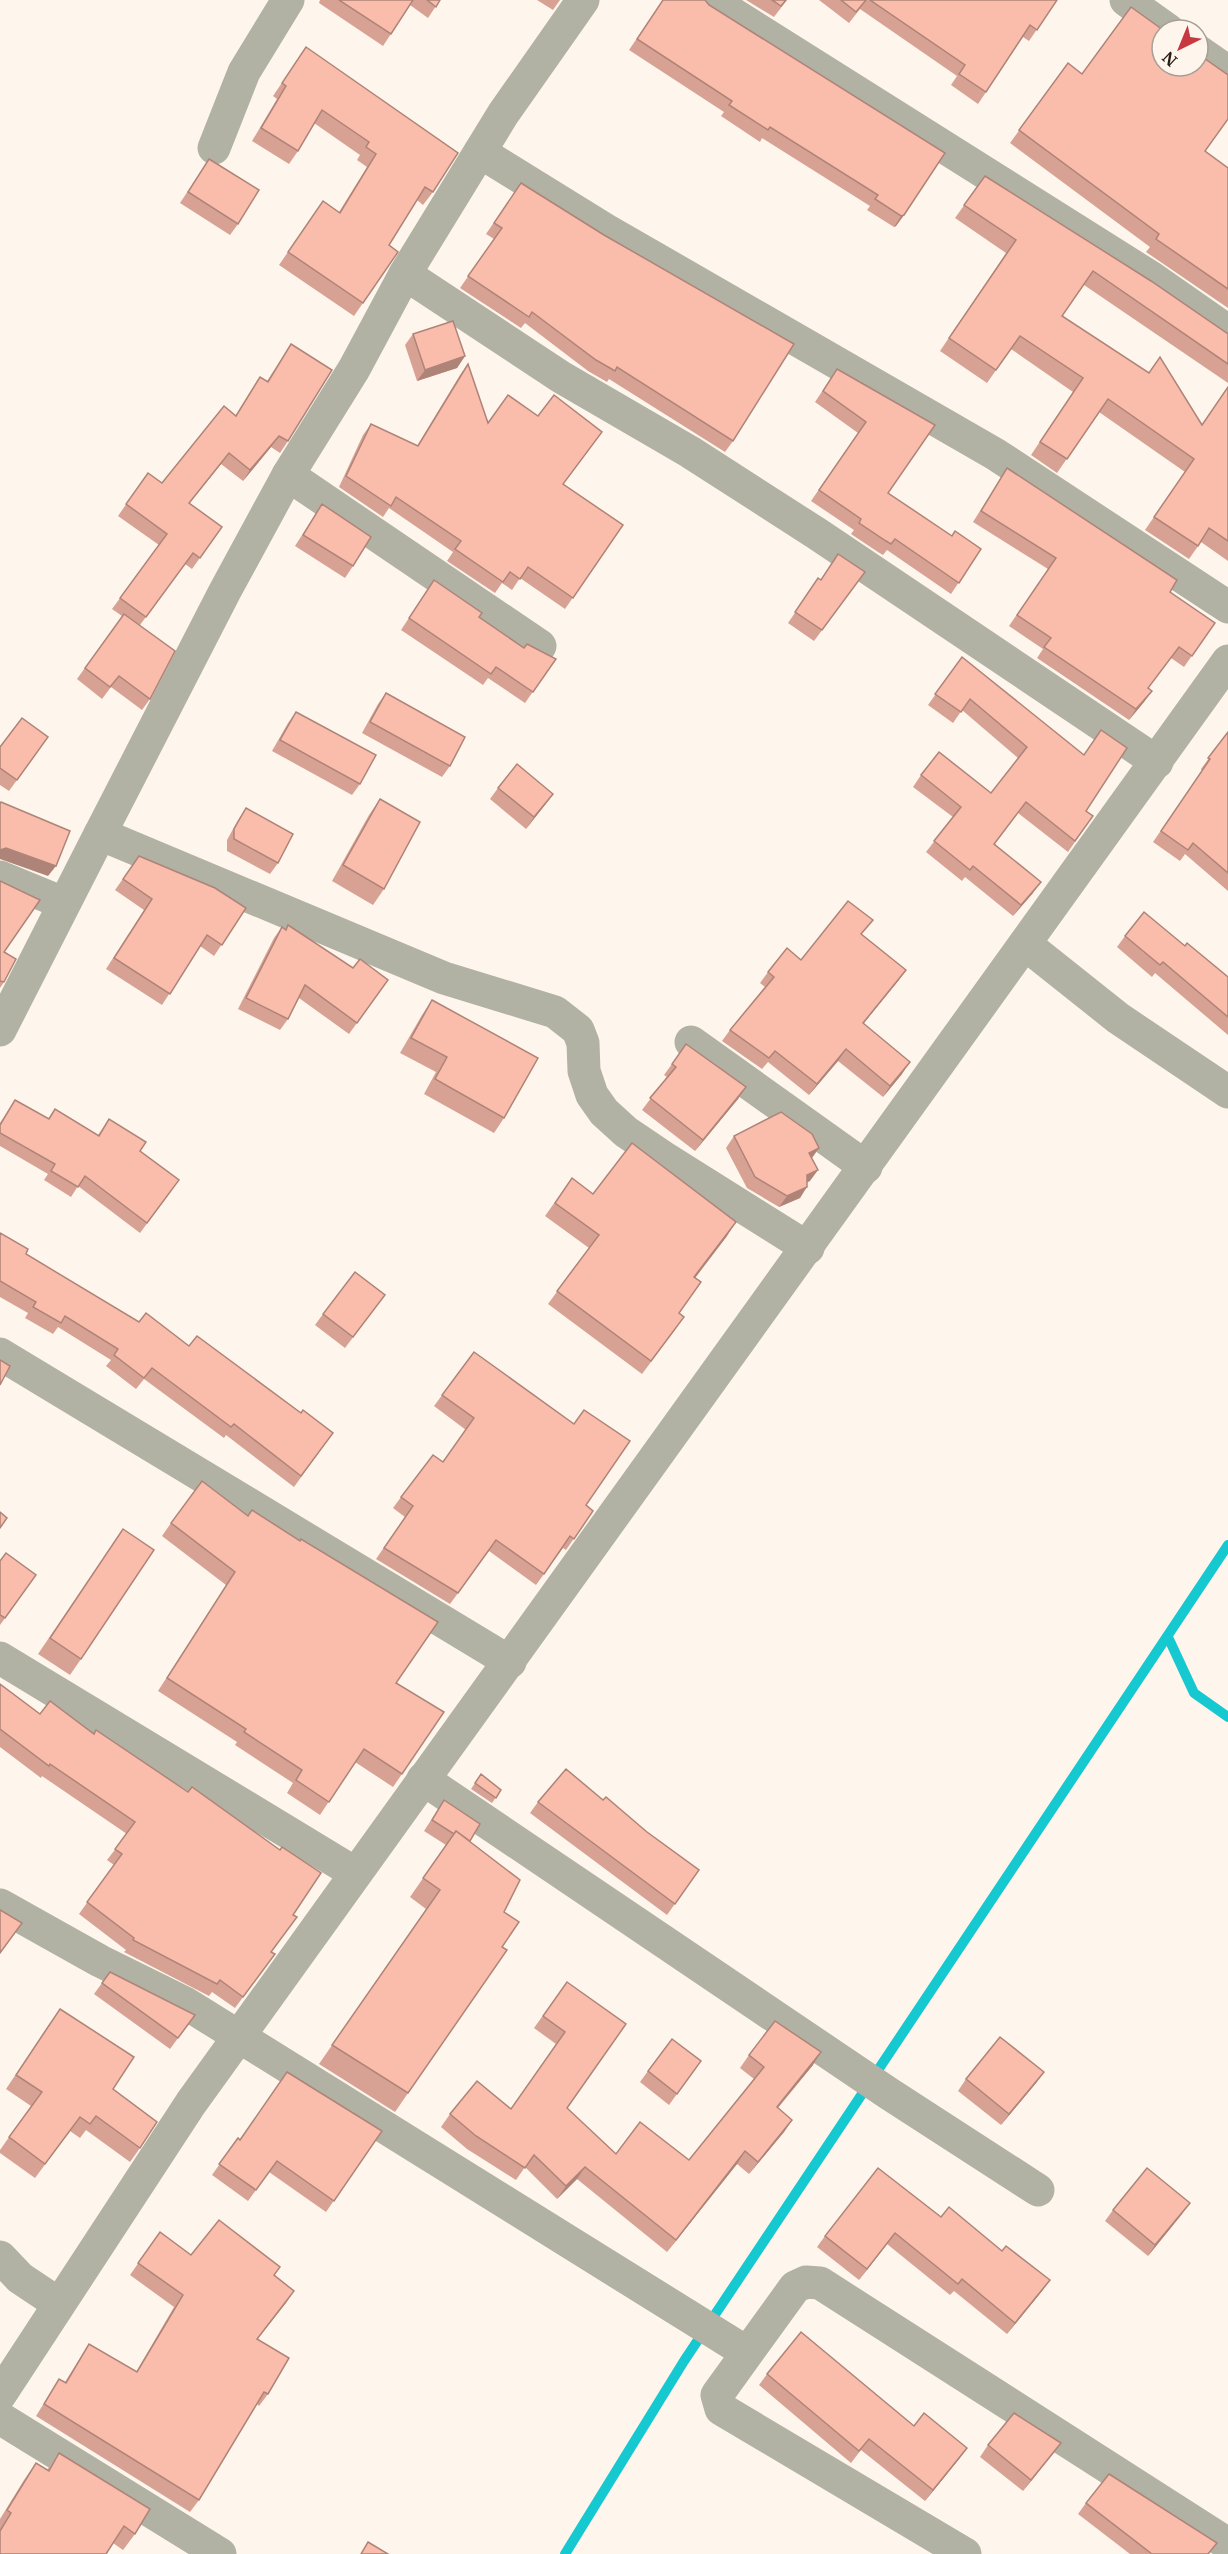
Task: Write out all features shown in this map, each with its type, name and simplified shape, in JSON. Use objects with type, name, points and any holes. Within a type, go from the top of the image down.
[{"type":"street","points":[[214,148],[244,72],[288,0]]},
{"type":"street","points":[[0,1030],[176,682],[288,475],[354,369],[405,274],[480,152],[583,0]]},
{"type":"street","points":[[711,0],[1152,278],[1228,331]]},
{"type":"street","points":[[1126,0],[1151,18]]},
{"type":"street","points":[[1210,59],[1228,72]]},
{"type":"street","points":[[480,152],[616,236],[994,454],[1228,607]]},
{"type":"street","points":[[405,274],[561,377],[690,452],[768,502],[1157,762]]},
{"type":"street","points":[[288,475],[540,646]]},
{"type":"street","points":[[0,2395],[191,2103],[1228,661]]},
{"type":"street","points":[[100,834],[444,978],[555,1012],[569,1020],[578,1030],[583,1043],[584,1071],[589,1087],[604,1112],[626,1132],[663,1157],[808,1248]]},
{"type":"street","points":[[0,877],[63,903]]},
{"type":"street","points":[[1026,944],[1118,1018],[1228,1092]]},
{"type":"street","points":[[691,1042],[866,1167]]},
{"type":"street","points":[[0,1354],[510,1662]]},
{"type":"street","points":[[0,1658],[355,1874]]},
{"type":"street","points":[[423,1779],[856,2072],[1038,2190]]},
{"type":"street","points":[[0,1905],[100,1961],[185,2003],[734,2345]]},
{"type":"street","points":[[0,2258],[20,2278],[59,2304]]},
{"type":"street","points":[[965,2554],[721,2409],[717,2395],[734,2345],[795,2287],[806,2282],[820,2283],[1228,2544]]},
{"type":"street","points":[[0,2418],[220,2554]]},
{"type":"building","points":[[339,0],[413,0],[391,34]]},
{"type":"building","points":[[427,0],[440,0],[436,7]]},
{"type":"building","points":[[663,0],[705,0],[709,5],[945,153],[904,215],[901,216],[875,199],[878,195],[770,127],[768,130],[729,105],[732,101],[637,39]]},
{"type":"building","points":[[772,0],[786,0],[781,6]]},
{"type":"building","points":[[841,0],[866,0],[856,12]]},
{"type":"building","points":[[870,0],[1057,0],[1037,30],[1030,25],[986,92],[959,74],[965,65]]},
{"type":"building","points":[[1131,7],[1150,21],[1150,78],[1210,78],[1210,62],[1228,75],[1228,119],[1205,151],[1228,168],[1228,289],[1156,239],[1159,234],[1019,130],[1068,63],[1082,74]]},
{"type":"building","points":[[306,47],[458,153],[433,192],[425,187],[389,245],[398,252],[363,303],[288,252],[323,201],[340,213],[376,154],[366,147],[369,142],[322,110],[298,151],[261,128],[286,86],[282,83]]},
{"type":"building","points":[[209,159],[259,190],[238,224],[188,192]]},
{"type":"building","points":[[985,176],[1151,281],[1228,334],[1228,364],[1093,271],[1062,316],[1149,373],[1160,357],[1202,425],[1228,387],[1228,541],[1209,528],[1198,546],[1154,517],[1194,459],[1108,399],[1067,459],[1040,442],[1083,378],[1020,336],[996,370],[949,338],[1016,240],[964,205]]},
{"type":"building","points":[[521,183],[604,235],[794,344],[733,441],[617,367],[615,371],[596,360],[532,312],[529,317],[468,276],[502,228],[494,223]]},
{"type":"building","points":[[453,321],[465,356],[425,370],[413,334]]},
{"type":"building","points":[[291,344],[332,370],[288,441],[279,436],[250,470],[229,453],[189,503],[222,527],[200,558],[193,553],[146,617],[120,598],[167,534],[126,504],[148,473],[162,483],[224,406],[236,416],[260,377],[268,382]]},
{"type":"building","points":[[468,364],[488,423],[508,395],[538,416],[554,395],[602,432],[563,484],[623,525],[573,598],[528,567],[520,579],[510,572],[503,582],[455,549],[461,541],[396,497],[391,506],[346,476],[371,424],[418,446]]},
{"type":"building","points":[[837,369],[935,425],[888,493],[952,536],[955,531],[981,549],[959,583],[895,539],[891,544],[886,541],[859,523],[861,519],[819,490],[866,422],[823,391]]},
{"type":"building","points":[[1007,468],[1177,580],[1170,592],[1215,623],[1192,656],[1179,647],[1148,688],[1152,691],[1136,709],[1044,647],[1051,638],[1017,615],[1056,558],[981,511]]},
{"type":"building","points":[[322,504],[371,537],[353,566],[303,535]]},
{"type":"building","points":[[838,554],[865,572],[822,630],[795,612],[818,578],[821,580]]},
{"type":"building","points":[[434,580],[482,613],[479,617],[524,648],[527,644],[556,659],[533,692],[496,667],[491,674],[409,618]]},
{"type":"building","points":[[124,614],[175,651],[150,699],[119,676],[110,687],[85,668]]},
{"type":"building","points":[[962,657],[1084,755],[1101,730],[1127,748],[1086,811],[1093,816],[1075,841],[1026,802],[994,844],[1041,882],[1021,905],[973,866],[970,870],[934,841],[961,807],[921,775],[939,752],[991,793],[1027,747],[970,699],[961,712],[935,694]]},
{"type":"building","points":[[386,693],[465,737],[450,766],[370,722]]},
{"type":"building","points":[[296,712],[376,755],[360,784],[280,740]]},
{"type":"building","points":[[22,718],[48,737],[17,780],[0,768],[0,747]]},
{"type":"building","points":[[1228,732],[1228,873],[1193,843],[1188,850],[1161,831],[1210,759],[1208,758]]},
{"type":"building","points":[[517,764],[553,794],[534,817],[498,788]]},
{"type":"building","points":[[380,799],[420,822],[384,889],[343,865]]},
{"type":"building","points":[[1,802],[70,831],[56,866],[6,848],[0,850]]},
{"type":"building","points":[[246,808],[293,834],[278,863],[234,839],[234,829]]},
{"type":"building","points":[[139,856],[215,888],[246,908],[222,945],[207,935],[170,994],[114,958],[152,899],[123,879]]},
{"type":"building","points":[[0,881],[40,900],[4,952],[16,959],[4,982],[0,981]]},
{"type":"building","points":[[848,901],[873,920],[861,934],[906,970],[863,1023],[910,1062],[890,1086],[846,1049],[817,1084],[775,1051],[769,1058],[730,1030],[774,977],[768,972],[787,948],[801,960]]},
{"type":"building","points":[[1144,912],[1228,977],[1228,1017],[1163,962],[1160,965],[1125,936]]},
{"type":"building","points":[[288,925],[353,968],[360,959],[388,980],[357,1023],[305,985],[288,1019],[246,998],[282,927],[286,930]]},
{"type":"building","points":[[432,1000],[538,1058],[504,1118],[435,1079],[447,1057],[411,1038]]},
{"type":"building","points":[[686,1044],[746,1087],[703,1140],[650,1098],[676,1067],[672,1064]]},
{"type":"building","points":[[15,1100],[49,1119],[55,1109],[99,1136],[109,1119],[146,1142],[140,1151],[179,1180],[147,1223],[85,1176],[78,1187],[51,1171],[55,1164],[0,1133],[0,1125]]},
{"type":"building","points":[[781,1112],[812,1134],[819,1148],[809,1153],[818,1170],[807,1175],[807,1187],[787,1196],[755,1177],[734,1136]]},
{"type":"building","points":[[632,1143],[736,1222],[694,1277],[701,1282],[679,1313],[684,1317],[651,1361],[557,1291],[599,1235],[555,1203],[572,1178],[593,1194]]},
{"type":"building","points":[[0,1233],[28,1249],[26,1254],[139,1322],[146,1313],[189,1346],[197,1336],[301,1413],[303,1410],[333,1433],[301,1476],[234,1424],[231,1427],[152,1368],[144,1378],[114,1355],[118,1349],[65,1316],[61,1323],[33,1307],[36,1302],[0,1281]]},
{"type":"building","points":[[355,1272],[385,1295],[353,1337],[323,1314]]},
{"type":"building","points":[[474,1352],[574,1424],[584,1410],[630,1441],[586,1505],[593,1511],[574,1539],[570,1536],[544,1574],[496,1540],[458,1593],[384,1548],[413,1506],[401,1497],[433,1455],[443,1462],[474,1418],[442,1395]]},
{"type":"building","points":[[0,1360],[10,1366],[0,1385]]},
{"type":"building","points":[[202,1481],[248,1516],[252,1510],[438,1622],[396,1683],[444,1712],[402,1774],[364,1749],[329,1802],[296,1780],[302,1770],[244,1732],[246,1729],[167,1678],[235,1572],[171,1523]]},
{"type":"building","points":[[0,1512],[7,1518],[0,1528]]},
{"type":"building","points":[[123,1529],[154,1550],[81,1659],[50,1638]]},
{"type":"building","points":[[6,1553],[36,1575],[5,1618],[0,1615],[0,1561]]},
{"type":"building","points":[[0,1684],[40,1714],[50,1701],[94,1734],[96,1730],[188,1792],[192,1787],[280,1850],[282,1847],[321,1873],[293,1915],[297,1917],[271,1952],[275,1954],[243,1997],[220,1980],[217,1984],[133,1940],[134,1938],[87,1902],[122,1854],[115,1849],[135,1822],[50,1764],[49,1766],[0,1729]]},
{"type":"building","points":[[566,1769],[603,1800],[606,1797],[647,1832],[699,1870],[675,1904],[538,1802]]},
{"type":"building","points":[[481,1774],[501,1790],[496,1798],[475,1783]]},
{"type":"building","points":[[444,1800],[480,1824],[470,1841],[456,1831],[454,1834],[432,1820]]},
{"type":"building","points":[[456,1831],[520,1880],[504,1912],[519,1922],[502,1947],[507,1950],[408,2093],[332,2045],[440,1890],[423,1878]]},
{"type":"building","points":[[0,1910],[22,1923],[0,1953]]},
{"type":"building","points":[[110,1972],[195,2015],[178,2038],[102,1983]]},
{"type":"building","points":[[567,1982],[626,2024],[567,2108],[616,2154],[640,2122],[689,2160],[764,2067],[749,2055],[775,2021],[821,2052],[777,2107],[792,2120],[758,2162],[745,2151],[676,2240],[585,2167],[566,2186],[534,2155],[525,2168],[476,2136],[450,2114],[477,2081],[511,2109],[565,2032],[543,2016]]},
{"type":"building","points":[[60,2009],[134,2057],[113,2089],[157,2122],[140,2148],[96,2116],[90,2124],[80,2117],[45,2164],[9,2137],[42,2092],[16,2075]]},
{"type":"building","points":[[1000,2037],[1044,2072],[1009,2114],[966,2079]]},
{"type":"building","points":[[672,2039],[701,2061],[677,2094],[648,2071]]},
{"type":"building","points":[[287,2072],[382,2131],[334,2201],[277,2161],[256,2190],[219,2164],[238,2138],[240,2140]]},
{"type":"building","points":[[878,2168],[941,2217],[949,2207],[1002,2251],[1006,2246],[1050,2280],[1015,2323],[962,2279],[958,2284],[895,2233],[867,2269],[825,2236]]},
{"type":"building","points":[[1147,2168],[1190,2203],[1155,2245],[1113,2210]]},
{"type":"building","points":[[219,2220],[280,2267],[274,2275],[294,2291],[257,2339],[289,2358],[268,2394],[264,2392],[199,2500],[44,2404],[59,2379],[66,2383],[89,2344],[137,2372],[183,2295],[138,2263],[160,2232],[191,2255]]},
{"type":"building","points":[[801,2332],[914,2426],[924,2413],[967,2448],[933,2490],[869,2439],[859,2451],[767,2374]]},
{"type":"building","points":[[1014,2413],[1061,2443],[1031,2480],[988,2445]]},
{"type":"building","points":[[59,2453],[150,2509],[135,2534],[124,2526],[106,2554],[0,2554],[0,2531],[11,2513],[7,2510],[36,2463],[49,2471]]},
{"type":"building","points":[[1109,2474],[1217,2543],[1208,2554],[1152,2554],[1086,2503]]},
{"type":"building","points":[[368,2542],[388,2554],[361,2554]]},
{"type":"waterway","points":[[565,2554],[684,2361],[1228,1545]]},
{"type":"waterway","points":[[1168,1637],[1194,1693],[1228,1717]]}]
